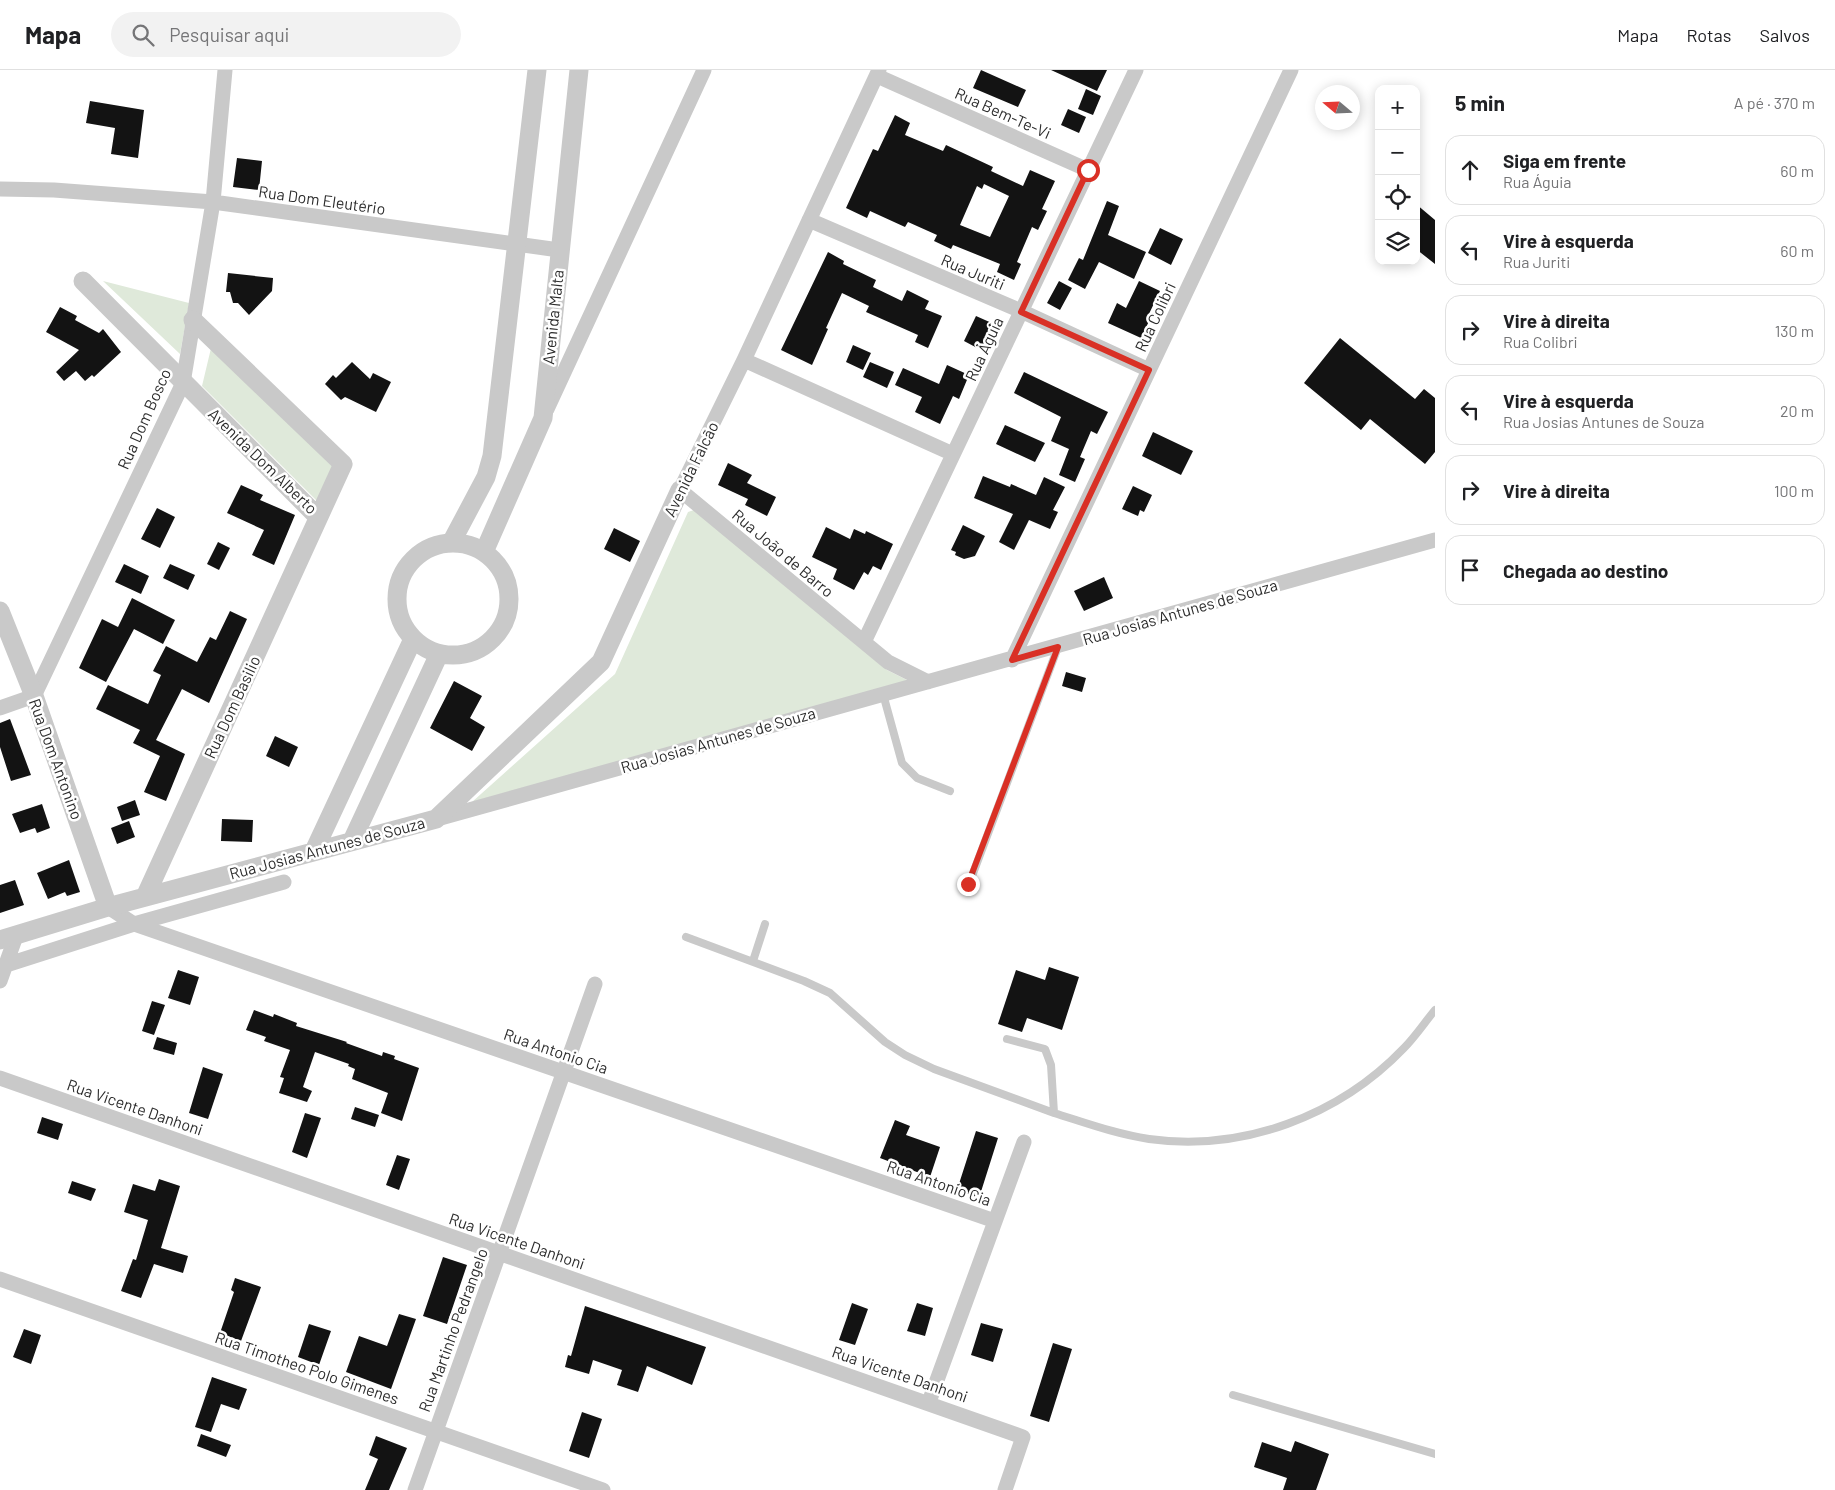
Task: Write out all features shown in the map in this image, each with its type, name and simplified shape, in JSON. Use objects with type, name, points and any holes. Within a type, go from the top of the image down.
[{"type":"street","name":"Rua Dom Bosco","points":[[34,696],[183,383],[213,202],[225,70]]},
{"type":"street","points":[[451,543],[486,476],[492,456],[537,70]]},
{"type":"street","name":"Avenida Malta","points":[[484,552],[543,418],[576,70]]},
{"type":"street","points":[[543,418],[704,70]]},
{"type":"street","name":"Rua Águia","points":[[864,642],[1136,70]]},
{"type":"street","name":"Rua Colibri","points":[[1012,660],[1291,70]]},
{"type":"street","name":"Rua Bem-Te-Vi","points":[[878,73],[1088,170]]},
{"type":"street","name":"Avenida Falcão","points":[[436,819],[601,662],[680,490],[744,360],[878,73]]},
{"type":"street","name":"Rua Dom Eleutério","points":[[0,189],[213,202],[516,246],[560,250]]},
{"type":"street","name":"Rua Juriti","points":[[809,220],[1149,370]]},
{"type":"street","name":"Avenida Dom Alberto","points":[[83,281],[318,517],[343,464],[193,320]]},
{"type":"street","points":[[744,360],[953,454]]},
{"type":"street","name":"Rua João de Barro","points":[[680,490],[888,662],[928,682]]},
{"type":"street","name":"Rua Dom Basilio","points":[[145,897],[318,517]]},
{"type":"street","name":"Rua Josias Antunes de Souza","points":[[8,938],[108,907],[352,842],[883,694],[1012,660],[1435,540]]},
{"type":"street","points":[[451,543],[462,544],[484,552],[493,560],[506,580],[509,592],[506,616],[494,637],[480,648],[463,655],[439,654],[425,648],[412,639],[403,624],[397,596],[403,573],[414,559],[428,549],[451,543]]},
{"type":"street","name":"Rua Dom Antonino","points":[[0,611],[34,696],[108,907]]},
{"type":"street","points":[[314,852],[412,639]]},
{"type":"street","points":[[352,842],[439,654]]},
{"type":"street","points":[[0,708],[34,696]]},
{"type":"street","points":[[6,965],[134,924],[284,882]]},
{"type":"street","name":"Rua Antonio Cia","points":[[108,907],[134,924],[995,1221]]},
{"type":"street","points":[[0,981],[6,965],[8,938]]},
{"type":"street","name":"Rua Martinho Pedrangelo","points":[[415,1490],[595,984]]},
{"type":"street","name":"Rua Vicente Danhoni","points":[[0,1078],[1023,1436],[1005,1490]]},
{"type":"street","points":[[929,1402],[1024,1142]]},
{"type":"street","name":"Rua Timotheo Polo Gimenes","points":[[0,1279],[603,1490]]},
{"type":"lane","points":[[968,884],[1058,647]]},
{"type":"lane","points":[[883,694],[902,764],[917,778],[950,791]]},
{"type":"lane","points":[[752,961],[765,924]]},
{"type":"lane","points":[[686,937],[752,961],[830,993],[885,1042],[905,1055],[934,1069],[1110,1132],[1151,1139],[1212,1140],[1256,1134],[1306,1117],[1342,1098],[1366,1082],[1405,1048],[1435,1010]]},
{"type":"lane","points":[[1007,1039],[1045,1049],[1050,1065],[1054,1113]]},
{"type":"lane","points":[[1233,1395],[1435,1454]]},
{"type":"green space","points":[[103,281],[189,303],[180,354]]},
{"type":"green space","points":[[212,344],[335,464],[317,501],[202,386]]},
{"type":"green space","points":[[694,510],[887,670],[909,681],[472,802],[615,674],[688,512]]},
{"type":"building","points":[[981,70],[1026,90],[1018,107],[973,88]]},
{"type":"building","points":[[1051,70],[1107,70],[1097,91]]},
{"type":"building","points":[[1086,89],[1101,96],[1093,115],[1078,109]]},
{"type":"building","points":[[90,101],[144,110],[138,158],[111,154],[115,128],[86,123]]},
{"type":"building","points":[[1068,109],[1086,117],[1079,133],[1061,125]]},
{"type":"building","points":[[895,115],[910,123],[905,135],[943,151],[946,145],[993,167],[991,171],[1023,186],[1030,170],[1055,181],[1042,209],[1047,211],[1038,230],[1032,227],[1017,262],[1021,264],[1014,280],[997,272],[1000,264],[953,245],[951,249],[934,241],[937,235],[908,222],[905,227],[870,211],[867,218],[846,208],[873,149],[878,151]],"holes":[[[984,184],[1009,196],[990,237],[960,225],[977,186],[982,189]]]},
{"type":"building","points":[[237,158],[262,161],[259,190],[233,187]]},
{"type":"building","points":[[1107,201],[1119,206],[1108,235],[1146,252],[1134,279],[1099,262],[1085,289],[1068,280],[1079,258],[1083,260]]},
{"type":"building","points":[[1420,207],[1435,220],[1435,264],[1420,252]]},
{"type":"building","points":[[1160,228],[1183,239],[1171,265],[1148,253]]},
{"type":"building","points":[[828,252],[844,261],[843,264],[876,280],[873,287],[902,301],[907,290],[929,301],[925,309],[942,316],[928,348],[915,342],[918,335],[866,312],[869,306],[842,293],[812,365],[781,350]]},
{"type":"building","points":[[228,273],[273,278],[272,291],[249,315],[238,303],[233,303],[230,292],[226,292]]},
{"type":"building","points":[[1059,281],[1072,288],[1060,310],[1047,303]]},
{"type":"building","points":[[1139,281],[1160,291],[1147,318],[1150,319],[1141,338],[1108,323],[1117,303],[1126,308]]},
{"type":"building","points":[[60,307],[77,316],[75,320],[99,333],[103,329],[121,352],[94,377],[92,375],[85,381],[76,371],[64,381],[56,372],[79,350],[46,332]]},
{"type":"building","points":[[976,316],[994,324],[981,350],[964,341]]},
{"type":"building","points":[[1340,338],[1415,399],[1424,389],[1435,398],[1435,452],[1425,464],[1370,419],[1361,430],[1304,383]]},
{"type":"building","points":[[853,345],[871,353],[863,370],[846,362]]},
{"type":"building","points":[[352,362],[370,379],[373,373],[391,382],[376,412],[345,397],[341,400],[325,384],[333,375],[336,378]]},
{"type":"building","points":[[870,362],[894,372],[887,388],[863,377]]},
{"type":"building","points":[[947,365],[969,375],[959,399],[953,396],[940,424],[915,412],[922,397],[895,385],[903,368],[939,384]]},
{"type":"building","points":[[1024,372],[1108,412],[1097,434],[1091,431],[1080,457],[1085,459],[1075,482],[1059,475],[1069,449],[1051,441],[1061,417],[1014,393]]},
{"type":"building","points":[[1005,425],[1045,443],[1035,462],[996,444]]},
{"type":"building","points":[[1153,432],[1193,451],[1181,475],[1142,456]]},
{"type":"building","points":[[728,463],[752,475],[747,483],[776,497],[767,516],[745,505],[748,499],[718,485]]},
{"type":"building","points":[[983,476],[1010,487],[1011,484],[1036,495],[1044,477],[1065,487],[1053,510],[1058,512],[1050,529],[1029,520],[1014,550],[999,542],[1013,514],[974,498]]},
{"type":"building","points":[[241,485],[263,495],[260,500],[295,515],[274,565],[252,555],[264,530],[227,513]]},
{"type":"building","points":[[1133,486],[1152,495],[1144,512],[1140,510],[1138,516],[1122,509]]},
{"type":"building","points":[[157,508],[175,517],[160,548],[141,539]]},
{"type":"building","points":[[963,525],[985,536],[975,556],[964,559],[955,555],[956,552],[951,550]]},
{"type":"building","points":[[826,527],[850,539],[854,529],[865,534],[866,531],[893,544],[881,570],[873,566],[868,575],[864,572],[854,590],[833,579],[837,569],[812,557]]},
{"type":"building","points":[[614,528],[640,541],[630,562],[604,549]]},
{"type":"building","points":[[218,542],[230,548],[219,570],[207,564]]},
{"type":"building","points":[[124,564],[149,576],[141,594],[115,582]]},
{"type":"building","points":[[170,564],[195,575],[188,590],[163,578]]},
{"type":"building","points":[[1104,577],[1113,598],[1084,611],[1074,591]]},
{"type":"building","points":[[132,598],[175,620],[163,644],[134,629],[106,682],[79,668],[102,619],[118,627]]},
{"type":"building","points":[[230,611],[247,619],[209,703],[182,689],[156,740],[185,754],[166,801],[144,792],[160,756],[133,743],[140,730],[96,709],[108,685],[148,704],[161,675],[153,671],[166,646],[197,662],[210,637],[216,640]]},
{"type":"building","points":[[1066,672],[1086,678],[1082,692],[1062,686]]},
{"type":"building","points":[[454,681],[482,696],[470,718],[485,727],[472,751],[430,728]]},
{"type":"building","points":[[10,719],[31,775],[11,781],[0,747],[0,723]]},
{"type":"building","points":[[275,736],[298,747],[289,767],[266,756]]},
{"type":"building","points":[[135,800],[140,815],[122,821],[117,807]]},
{"type":"building","points":[[42,804],[50,828],[37,833],[35,828],[20,833],[12,814]]},
{"type":"building","points":[[222,819],[253,820],[252,842],[221,841]]},
{"type":"building","points":[[129,821],[135,837],[117,844],[111,828]]},
{"type":"building","points":[[69,860],[80,892],[67,896],[65,892],[48,899],[37,873]]},
{"type":"building","points":[[15,880],[24,905],[0,913],[0,885]]},
{"type":"building","points":[[1049,967],[1079,977],[1062,1030],[1027,1018],[1022,1032],[998,1024],[1016,970],[1045,980]]},
{"type":"building","points":[[178,970],[199,977],[190,1005],[168,998]]},
{"type":"building","points":[[152,1001],[165,1005],[154,1035],[142,1031]]},
{"type":"building","points":[[254,1010],[273,1017],[274,1014],[297,1023],[296,1026],[347,1042],[382,1056],[383,1052],[395,1056],[394,1059],[419,1068],[402,1121],[381,1113],[388,1093],[352,1079],[355,1069],[348,1066],[349,1064],[315,1052],[303,1087],[312,1091],[307,1102],[279,1093],[284,1078],[280,1077],[290,1050],[264,1041],[266,1037],[246,1030]]},
{"type":"building","points":[[157,1037],[177,1043],[174,1055],[153,1049]]},
{"type":"building","points":[[203,1067],[223,1074],[208,1119],[189,1113]]},
{"type":"building","points":[[355,1107],[379,1115],[375,1127],[351,1119]]},
{"type":"building","points":[[305,1113],[321,1118],[307,1158],[292,1152]]},
{"type":"building","points":[[42,1117],[63,1124],[58,1140],[37,1133]]},
{"type":"building","points":[[895,1120],[910,1126],[906,1135],[940,1147],[930,1177],[880,1158]]},
{"type":"building","points":[[976,1131],[998,1138],[979,1198],[957,1190]]},
{"type":"building","points":[[397,1155],[410,1159],[399,1190],[386,1185]]},
{"type":"building","points":[[159,1179],[180,1186],[161,1248],[188,1256],[183,1273],[154,1264],[141,1298],[121,1291],[133,1259],[136,1260],[148,1220],[124,1212],[133,1184],[155,1191]]},
{"type":"building","points":[[72,1181],[96,1189],[91,1201],[68,1193]]},
{"type":"building","points":[[443,1257],[467,1265],[447,1324],[423,1316]]},
{"type":"building","points":[[235,1278],[261,1287],[241,1341],[220,1333],[234,1292],[231,1290]]},
{"type":"building","points":[[852,1303],[868,1309],[855,1345],[839,1340]]},
{"type":"building","points":[[917,1303],[933,1308],[925,1336],[907,1331]]},
{"type":"building","points":[[585,1306],[706,1347],[692,1385],[647,1366],[638,1392],[617,1385],[622,1370],[593,1360],[589,1374],[565,1367],[568,1355],[571,1356]]},
{"type":"building","points":[[399,1314],[416,1319],[391,1389],[346,1372],[359,1336],[387,1346]]},
{"type":"building","points":[[981,1323],[1003,1329],[993,1362],[971,1355]]},
{"type":"building","points":[[309,1324],[331,1331],[319,1365],[298,1357]]},
{"type":"building","points":[[24,1329],[41,1335],[31,1364],[13,1357]]},
{"type":"building","points":[[1053,1343],[1072,1349],[1049,1422],[1030,1416]]},
{"type":"building","points":[[212,1377],[247,1389],[239,1410],[221,1404],[211,1432],[195,1427]]},
{"type":"building","points":[[582,1412],[602,1419],[589,1458],[569,1451]]},
{"type":"building","points":[[201,1434],[231,1445],[226,1457],[197,1446]]},
{"type":"building","points":[[376,1436],[407,1448],[389,1490],[365,1490],[378,1459],[369,1455]]},
{"type":"building","points":[[1295,1441],[1329,1454],[1316,1490],[1283,1490],[1287,1478],[1254,1467],[1262,1442],[1291,1452]]},
{"type":"route","points":[[968,884],[1058,647],[1012,660],[1149,370],[1021,312],[1088,170]]}]
